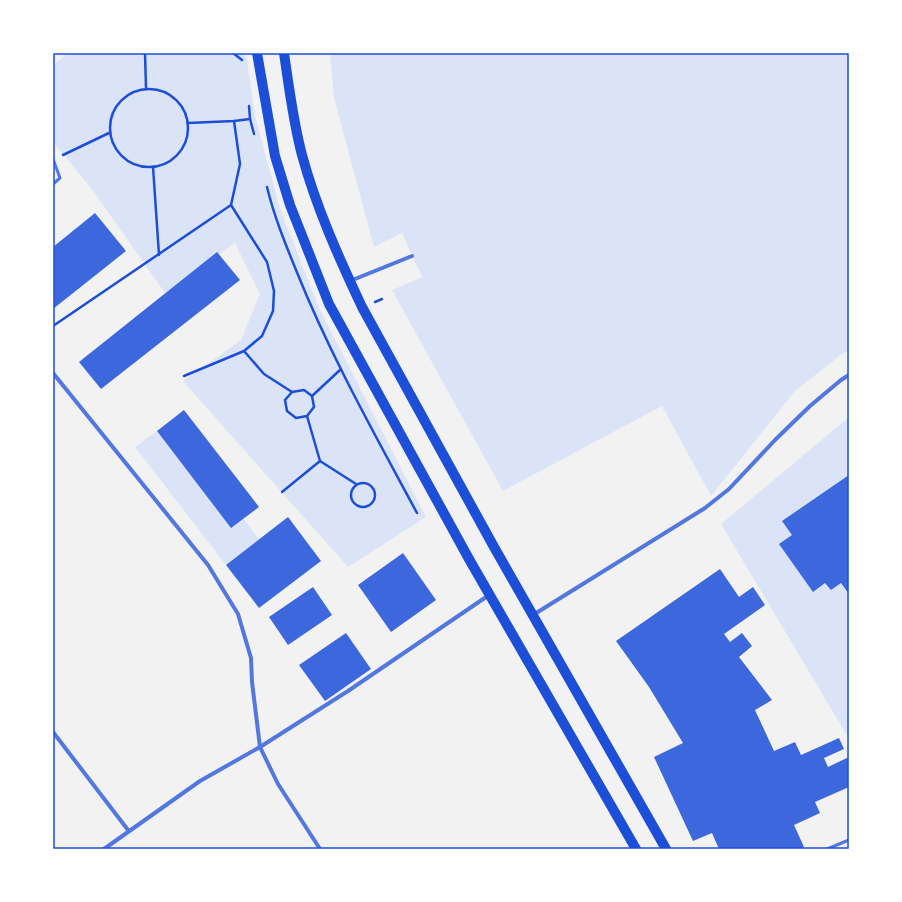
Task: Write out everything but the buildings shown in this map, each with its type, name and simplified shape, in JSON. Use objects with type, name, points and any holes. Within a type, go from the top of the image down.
[{"type":"main road","points":[[257,53],[275,156],[290,205],[329,304],[490,595],[636,849]]},
{"type":"main road","points":[[284,53],[302,154],[317,200],[362,307],[494,547],[666,849]]},
{"type":"street","points":[[350,281],[412,256]]},
{"type":"street","points":[[53,373],[208,565],[238,614],[250,658],[260,747],[278,784],[320,849]]},
{"type":"street","points":[[533,615],[706,508],[729,489],[775,440],[805,411],[849,375]]},
{"type":"street","points":[[104,849],[128,830],[200,781],[260,747],[348,691],[490,595]]},
{"type":"street","points":[[53,732],[128,830]]},
{"type":"lane","points":[[53,159],[60,178],[53,184]]},
{"type":"lane","points":[[827,849],[849,840]]},
{"type":"path","points":[[145,53],[146,88]]},
{"type":"path","points":[[234,53],[245,63]]},
{"type":"path","points":[[146,88],[165,91],[182,105],[188,123],[186,143],[170,161],[153,167],[138,166],[118,153],[109,133],[109,119],[124,96],[146,88]]},
{"type":"path","points":[[188,123],[250,119],[249,103]]},
{"type":"path","points":[[53,326],[231,205],[240,164],[234,121]]},
{"type":"path","points":[[53,159],[109,133]]},
{"type":"path","points":[[153,167],[159,255]]},
{"type":"path","points":[[184,376],[244,351],[262,336],[274,311],[274,291],[267,262],[231,205]]},
{"type":"path","points":[[244,351],[264,374],[292,392],[304,390],[312,396],[314,407],[307,416],[296,418],[287,411],[286,400],[292,392]]},
{"type":"path","points":[[312,396],[340,370]]},
{"type":"path","points":[[307,416],[320,461],[356,484],[366,482],[373,488],[375,498],[370,506],[360,507],[352,502],[350,492],[356,484]]},
{"type":"path","points":[[282,492],[320,461]]},
{"type":"shaded area","points":[[68,53],[246,53],[255,116],[280,209],[319,308],[426,517],[348,567],[183,381],[241,340],[260,294],[235,243],[165,293],[91,188],[53,142],[53,65]]},
{"type":"shaded area","points":[[330,53],[849,53],[849,351],[842,354],[795,391],[711,496],[662,406],[503,491],[392,290],[422,277],[402,233],[374,247],[334,98]]},
{"type":"shaded area","points":[[849,417],[849,739],[721,524]]},
{"type":"shaded area","points":[[157,431],[231,527],[243,518],[259,539],[226,565],[135,447]]}]
